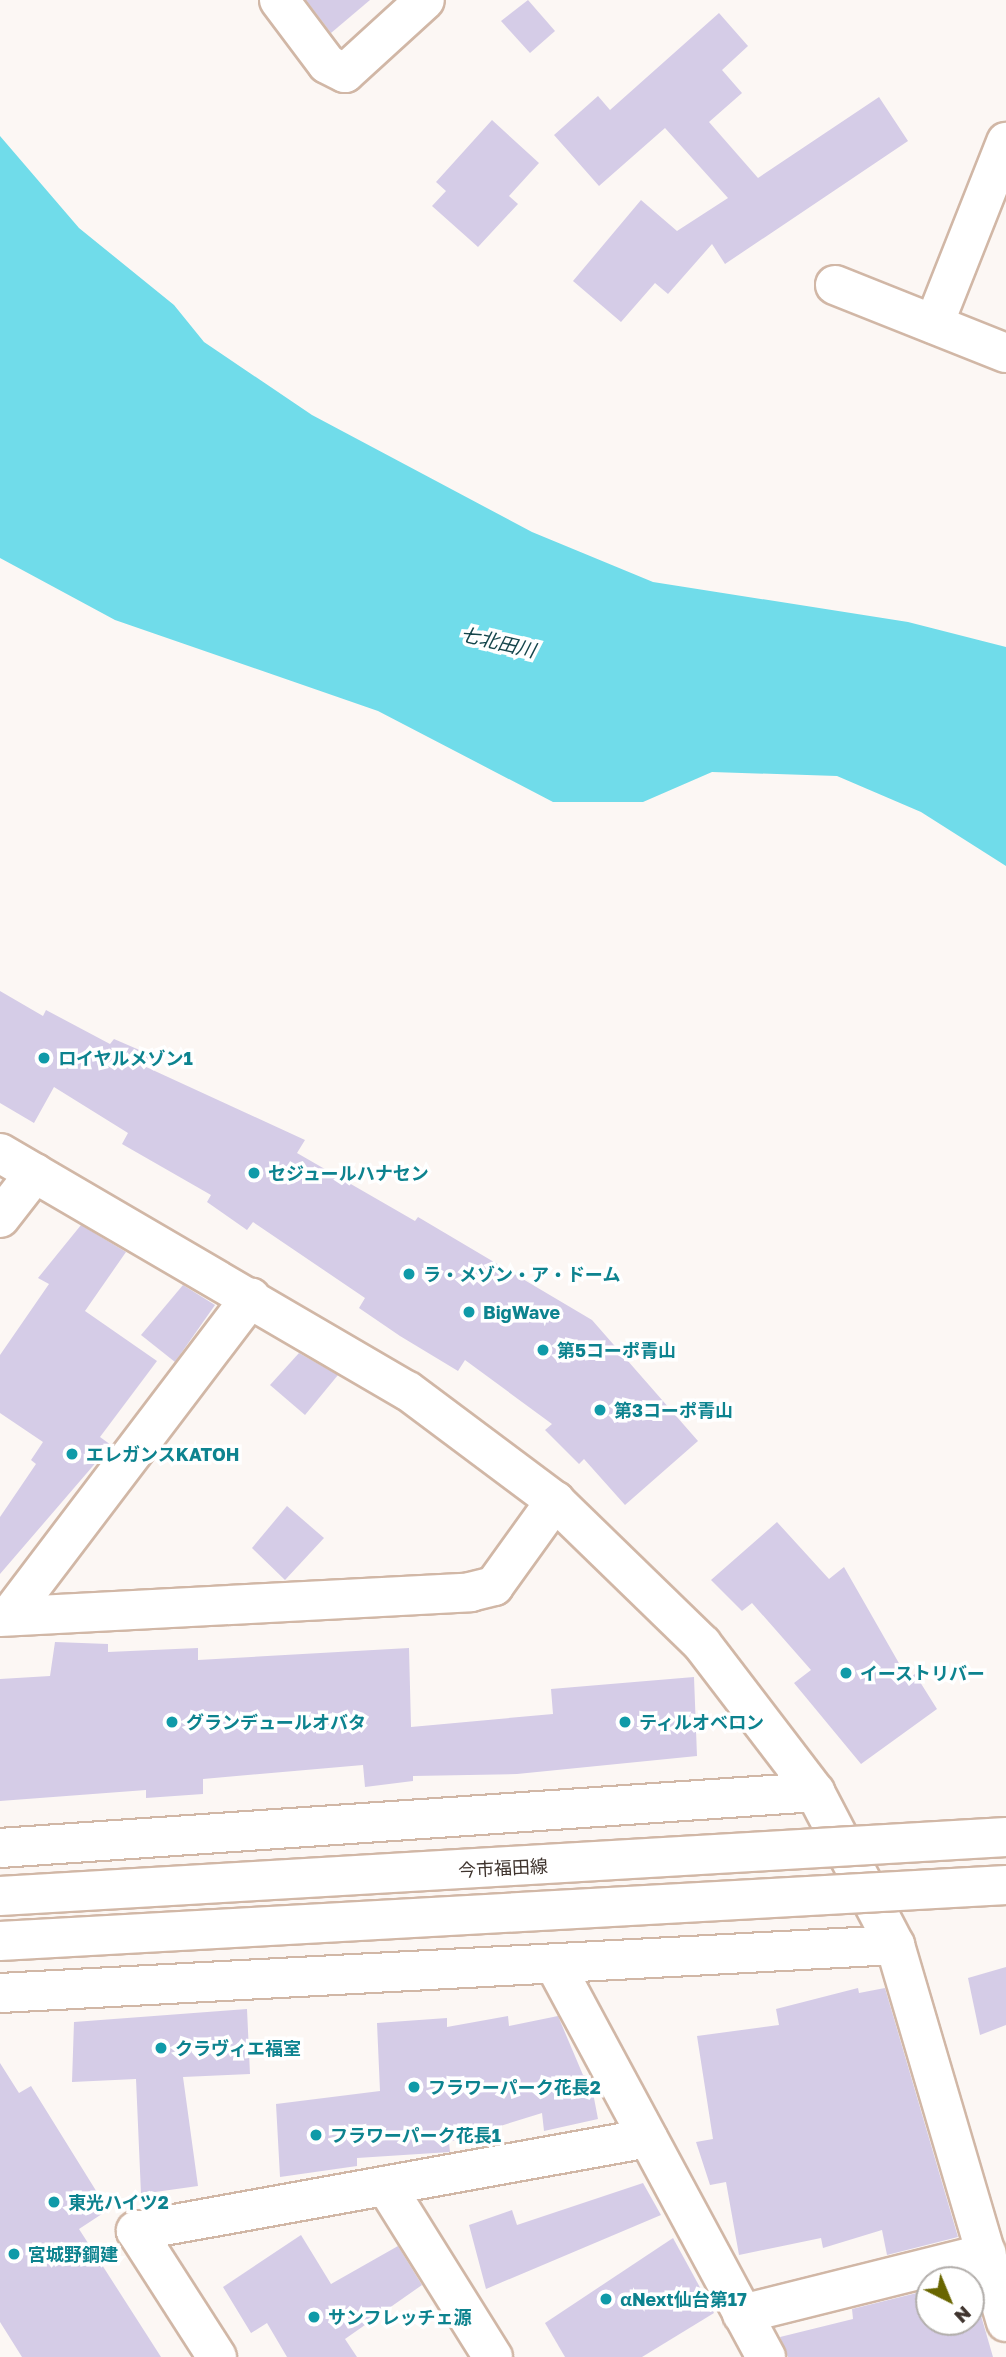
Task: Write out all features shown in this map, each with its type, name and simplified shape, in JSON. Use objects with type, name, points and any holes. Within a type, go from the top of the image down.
[{"type":"street","points":[[279,0],[327,64],[345,73],[425,0]]},
{"type":"street","points":[[934,324],[1006,142]]},
{"type":"street","points":[[835,285],[1006,353]]},
{"type":"street","points":[[0,1153],[408,1391],[555,1501],[702,1644],[815,1792],[895,1945],[1006,2322]]},
{"type":"street","points":[[0,1218],[35,1173]]},
{"type":"street","points":[[5,1616],[251,1297]]},
{"type":"street","points":[[5,1616],[470,1592],[494,1586],[555,1501]]},
{"type":"street","points":[[0,1848],[815,1792]]},
{"type":"street","name":"今市福田線","points":[[0,1896],[1006,1836]]},
{"type":"street","points":[[0,1941],[1006,1885]]},
{"type":"street","points":[[0,1993],[556,1967],[895,1945]]},
{"type":"street","points":[[556,1967],[766,2357]]},
{"type":"street","points":[[217,2357],[136,2231],[648,2138]]},
{"type":"street","points":[[386,2186],[493,2357]]},
{"type":"street","points":[[742,2314],[986,2253]]},
{"type":"water","name":"七北田川","points":[[0,136],[79,228],[174,305],[204,342],[312,415],[532,532],[653,582],[908,622],[1006,647],[1006,866],[921,812],[837,776],[712,772],[643,802],[553,802],[378,711],[115,620],[0,558]]},
{"type":"building","points":[[306,0],[370,0],[331,33]]},
{"type":"building","points":[[528,0],[555,31],[530,53],[501,21]]},
{"type":"building","points":[[719,13],[748,46],[722,70],[742,93],[709,122],[758,178],[879,97],[908,141],[725,264],[712,244],[668,294],[655,283],[621,322],[573,281],[641,200],[677,231],[728,198],[665,128],[599,186],[554,135],[598,96],[610,110]]},
{"type":"building","points":[[492,120],[539,163],[509,196],[518,204],[478,247],[432,206],[446,191],[436,182]]},
{"type":"building","points":[[0,991],[43,1016],[46,1010],[110,1044],[114,1039],[151,1055],[144,1066],[305,1140],[297,1153],[415,1221],[418,1217],[592,1320],[698,1441],[625,1505],[584,1459],[579,1464],[545,1430],[552,1424],[465,1360],[458,1371],[359,1308],[365,1298],[253,1222],[247,1230],[207,1202],[211,1195],[122,1144],[128,1133],[54,1087],[34,1123],[0,1103]]},
{"type":"building","points":[[81,1225],[126,1252],[85,1311],[157,1361],[100,1437],[111,1445],[0,1574],[0,1517],[36,1464],[31,1460],[43,1442],[0,1413],[0,1355],[49,1284],[38,1278]]},
{"type":"building","points":[[183,1285],[215,1305],[175,1362],[141,1335]]},
{"type":"building","points":[[299,1353],[338,1375],[305,1415],[270,1385]]},
{"type":"building","points":[[287,1506],[324,1538],[285,1580],[252,1548]]},
{"type":"building","points":[[777,1522],[829,1579],[844,1567],[908,1679],[915,1674],[937,1709],[861,1764],[794,1683],[811,1670],[752,1603],[742,1611],[711,1580]]},
{"type":"building","points":[[55,1642],[108,1644],[108,1652],[198,1648],[198,1660],[409,1648],[411,1727],[553,1714],[551,1689],[694,1677],[697,1756],[517,1774],[413,1776],[413,1781],[365,1787],[363,1765],[203,1779],[203,1794],[146,1798],[146,1790],[0,1801],[0,1679],[50,1676]]},
{"type":"building","points":[[1006,1967],[1006,2025],[980,2035],[968,1978]]},
{"type":"building","points":[[858,1988],[859,1993],[885,1988],[958,2237],[887,2255],[882,2230],[823,2248],[821,2238],[739,2255],[726,2182],[710,2185],[696,2142],[713,2139],[697,2036],[779,2025],[776,2009]]},
{"type":"building","name":"クラヴィエ福室","points":[[247,2009],[250,2074],[183,2077],[198,2186],[141,2194],[136,2079],[72,2082],[74,2022]]},
{"type":"building","points":[[508,2016],[509,2026],[558,2016],[583,2075],[590,2077],[598,2119],[544,2131],[542,2113],[449,2142],[450,2152],[357,2158],[357,2166],[280,2177],[276,2104],[380,2091],[377,2023],[447,2018],[447,2027]]},
{"type":"building","points":[[0,2063],[19,2093],[31,2086],[108,2210],[79,2229],[161,2357],[22,2357],[0,2322]]},
{"type":"building","points":[[643,2183],[661,2215],[486,2289],[469,2225],[512,2210],[517,2225]]},
{"type":"building","points":[[301,2235],[331,2284],[398,2246],[422,2285],[345,2339],[357,2357],[287,2357],[267,2323],[251,2333],[223,2287]]},
{"type":"building","points":[[673,2238],[714,2313],[642,2357],[565,2357],[545,2323]]},
{"type":"building","points":[[915,2293],[915,2336],[985,2336],[985,2329],[993,2357],[788,2357],[780,2337],[853,2319],[852,2309]]},
{"type":"place","name":"ロイヤルメゾン1","points":[[44,1058]]},
{"type":"place","name":"セジュールハナセン","points":[[254,1173]]},
{"type":"place","name":"ラ・メゾン・ア・ドーム","points":[[409,1274]]},
{"type":"place","name":"BigWave","points":[[469,1312]]},
{"type":"place","name":"第5コーポ青山","points":[[543,1350]]},
{"type":"place","name":"第3コーポ青山","points":[[600,1410]]},
{"type":"place","name":"エレガンスKATOH","points":[[72,1454]]},
{"type":"place","name":"イーストリバー","points":[[846,1673]]},
{"type":"place","name":"グランデュールオバタ","points":[[172,1722]]},
{"type":"place","name":"ティルオベロン","points":[[625,1722]]},
{"type":"place","name":"クラヴィエ福室","points":[[161,2048]]},
{"type":"place","name":"フラワーパーク花長2","points":[[414,2087]]},
{"type":"place","name":"フラワーパーク花長1","points":[[316,2135]]},
{"type":"place","name":"東光ハイツ2","points":[[54,2202]]},
{"type":"place","name":"宮城野鋼建","points":[[14,2254]]},
{"type":"place","name":"αNext仙台第17","points":[[606,2299]]},
{"type":"place","name":"サンフレッチェ源","points":[[314,2317]]}]
